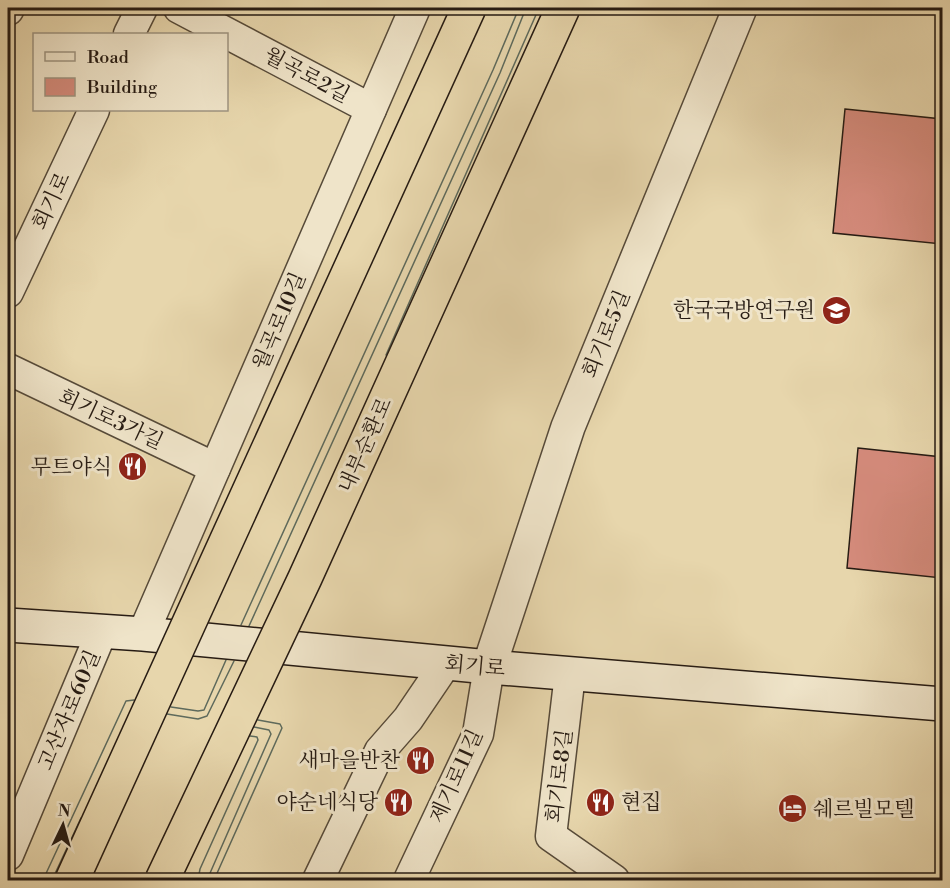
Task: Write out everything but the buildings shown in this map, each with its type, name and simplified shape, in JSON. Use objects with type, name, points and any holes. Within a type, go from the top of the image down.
[{"type":"highway","points":[[72,880],[469,8]]},
{"type":"highway","name":"내부순환로","points":[[162,880],[306,578],[563,8]]},
{"type":"main road","name":"회기로5길","points":[[489,667],[568,427],[740,8]]},
{"type":"main road","name":"회기로","points":[[8,625],[143,634],[489,667],[942,704]]},
{"type":"street","points":[[130,33],[142,8]]},
{"type":"street","name":"월곡로2길","points":[[178,8],[226,33]]},
{"type":"street","name":"월곡로10길","points":[[143,634],[415,8]]},
{"type":"street","name":"월곡로2길","points":[[228,34],[371,109]]},
{"type":"street","name":"회기로","points":[[8,292],[94,111]]},
{"type":"street","name":"회기로3가길","points":[[8,369],[215,468]]},
{"type":"street","name":"고산자로60길","points":[[8,855],[102,631]]},
{"type":"street","points":[[318,880],[381,751],[408,719],[446,663]]},
{"type":"street","name":"제기로11길","points":[[409,880],[478,734],[489,667]]},
{"type":"street","name":"회기로8길","points":[[570,674],[551,836],[595,875]]},
{"type":"pier","points":[[510,8],[557,8],[241,708],[284,716],[207,880],[48,880],[133,691],[198,702]]},
{"type":"place","name":"한국국방연구원","points":[[836,310]]},
{"type":"place","name":"무트야식","points":[[133,467]]},
{"type":"place","name":"새마을반찬","points":[[421,760]]},
{"type":"place","name":"야순네식당","points":[[399,802]]},
{"type":"place","name":"현집","points":[[600,802]]},
{"type":"place","name":"쉐르빌모텔","points":[[792,809]]}]
